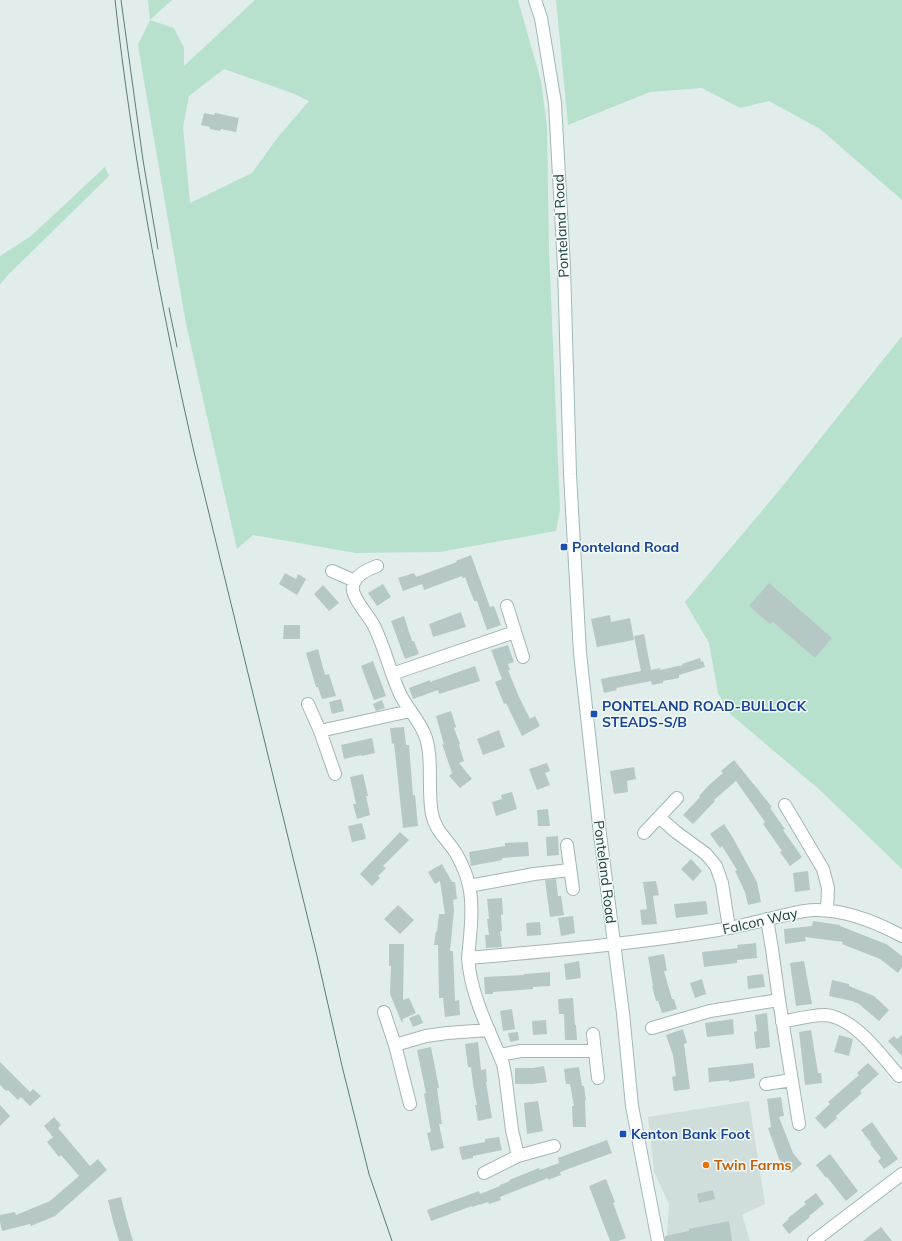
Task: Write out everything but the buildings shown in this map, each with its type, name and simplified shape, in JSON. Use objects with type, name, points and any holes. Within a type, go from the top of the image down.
[{"type":"street","name":"Ponteland Road","points":[[535,0],[541,18],[555,103],[564,267],[570,474],[580,653],[600,834],[624,1021],[632,1106],[658,1241]]},
{"type":"street","points":[[377,566],[362,573],[355,581],[353,588],[355,596],[377,632],[400,695],[420,725],[427,740],[432,812],[435,824],[458,856],[470,886],[471,906],[468,958],[469,967],[476,1000],[500,1055],[505,1074],[512,1130],[518,1156]]},
{"type":"street","points":[[332,571],[355,581]]},
{"type":"street","points":[[507,606],[523,657]]},
{"type":"street","points":[[392,674],[515,632]]},
{"type":"street","points":[[308,704],[320,731],[335,774]]},
{"type":"street","points":[[320,731],[410,711]]},
{"type":"street","points":[[644,833],[677,798]]},
{"type":"street","points":[[785,805],[823,869],[828,888],[827,910]]},
{"type":"street","points":[[659,817],[676,832],[706,854],[716,866],[722,883],[729,928]]},
{"type":"street","points":[[567,845],[573,889]]},
{"type":"street","points":[[470,886],[528,875],[570,870]]},
{"type":"street","name":"Falcon Way","points":[[468,958],[590,947],[729,928],[807,910],[827,910],[862,918],[902,936]]},
{"type":"street","points":[[767,920],[799,1124]]},
{"type":"street","points":[[652,1028],[710,1011],[779,1000]]},
{"type":"street","points":[[384,1012],[395,1045],[410,1104]]},
{"type":"street","points":[[782,1022],[826,1015],[844,1020],[860,1032],[899,1076]]},
{"type":"street","points":[[395,1045],[426,1036],[488,1030]]},
{"type":"street","points":[[593,1034],[598,1078]]},
{"type":"street","points":[[500,1055],[521,1051],[595,1051]]},
{"type":"street","points":[[766,1084],[792,1080]]},
{"type":"street","points":[[484,1173],[518,1156],[554,1146]]},
{"type":"street","points":[[816,1240],[902,1174]]},
{"type":"shaded area","name":"Twin Farms","points":[[749,1101],[765,1204],[742,1215],[750,1241],[668,1241],[669,1204],[654,1172],[648,1117]]},
{"type":"green space","points":[[148,0],[172,0],[150,20]]},
{"type":"green space","points":[[255,0],[518,0],[541,81],[547,127],[549,250],[560,510],[556,531],[440,552],[356,553],[253,535],[237,549],[186,324],[138,45],[150,20],[174,28],[184,48],[184,66]],"holes":[[[224,69],[292,93],[309,101],[278,137],[252,173],[190,203],[183,127],[189,96]]]},
{"type":"green space","points":[[556,0],[902,0],[902,200],[820,129],[769,101],[740,108],[702,88],[650,92],[568,125]]},
{"type":"green space","points":[[105,167],[109,176],[0,284],[0,256],[31,236]]},
{"type":"green space","points":[[902,336],[902,869],[821,791],[728,712],[718,693],[709,643],[685,602],[777,493]]},
{"type":"tram line","points":[[115,0],[130,114],[148,227],[194,452],[369,1174],[392,1241]]},
{"type":"tram line","points":[[121,0],[143,160],[158,249]]},
{"type":"tram line","points":[[169,308],[177,347]]},
{"type":"place","name":"Ponteland Road","points":[[564,547]]},
{"type":"place","name":"PONTELAND ROAD-BULLOCK STEADS-S/B","points":[[594,714]]},
{"type":"place","name":"Kenton Bank Foot","points":[[623,1134]]},
{"type":"place","name":"Twin Farms","points":[[706,1165]]}]
